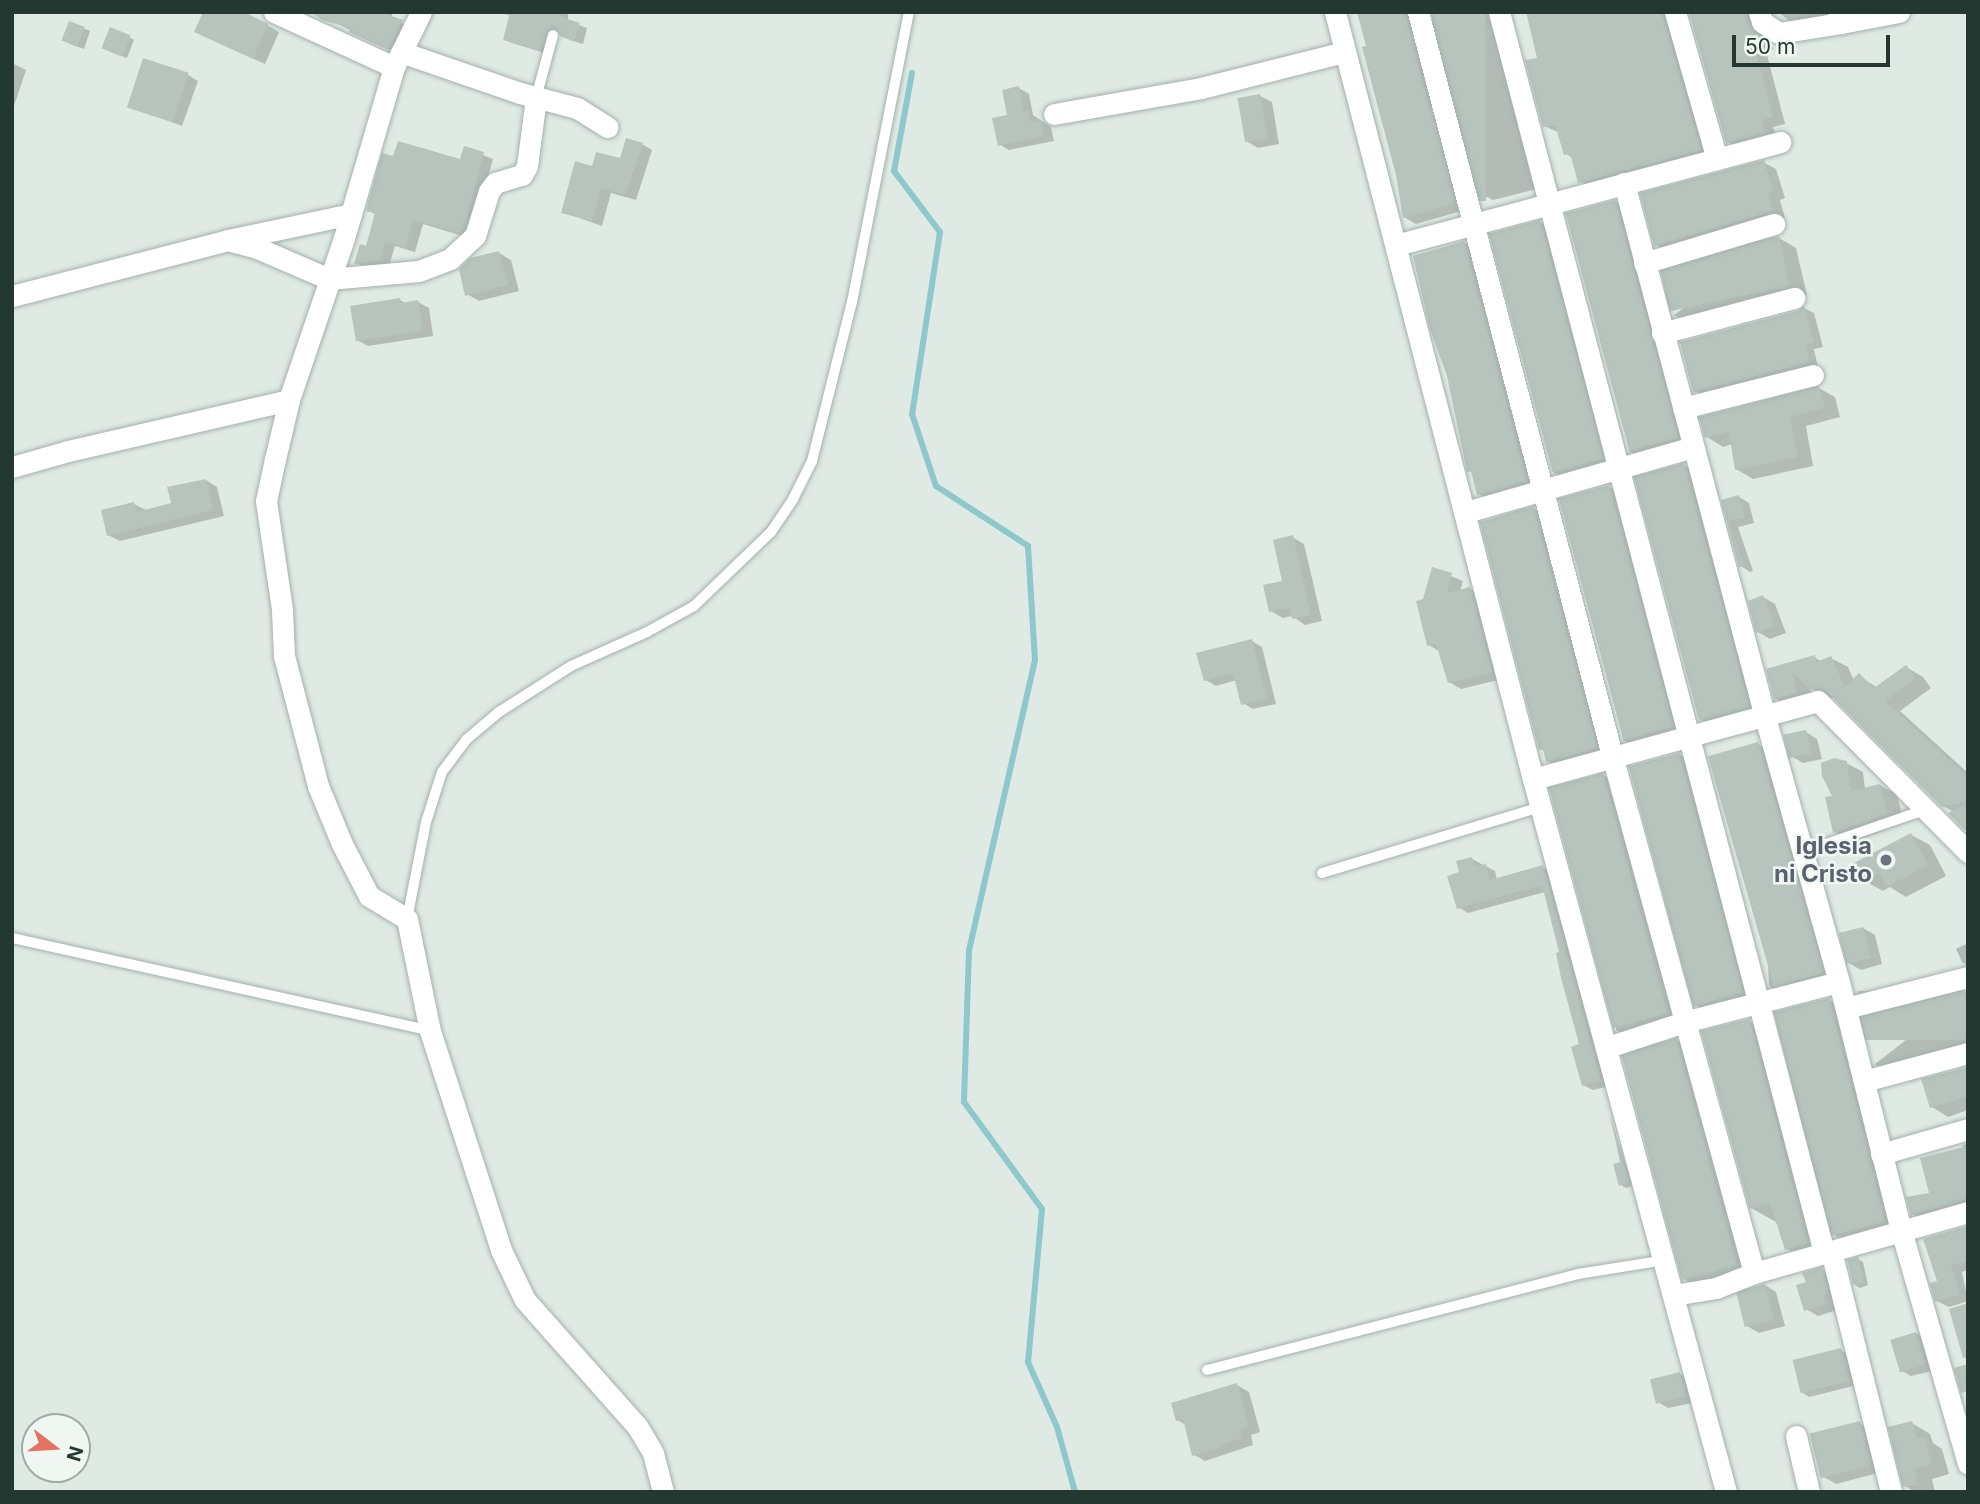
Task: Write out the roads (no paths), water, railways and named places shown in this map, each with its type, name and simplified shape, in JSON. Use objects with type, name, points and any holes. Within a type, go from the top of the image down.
[{"type":"street","points":[[274,12],[398,60],[591,114],[607,127]]},
{"type":"street","points":[[421,12],[398,60],[351,214],[289,400],[266,501],[282,610],[284,656],[318,786],[342,844],[369,896],[407,919],[430,1031],[501,1250],[525,1300],[638,1426],[653,1453],[663,1492]]},
{"type":"street","points":[[1335,12],[1533,779],[1608,1047],[1726,1492]]},
{"type":"street","points":[[1418,12],[1613,759],[1754,1273]]},
{"type":"street","points":[[1500,12],[1687,738],[1891,1492]]},
{"type":"street","points":[[1675,12],[1717,159]]},
{"type":"street","points":[[1759,12],[1762,22],[1779,33],[1840,18],[1899,12]]},
{"type":"street","points":[[1054,114],[1201,88],[1344,51]]},
{"type":"street","points":[[228,240],[255,247],[329,279],[419,271],[450,259],[475,236],[489,191],[495,183],[522,175],[527,166],[536,98]]},
{"type":"street","points":[[1396,245],[1780,142]]},
{"type":"street","points":[[1624,183],[1765,717],[1846,1008],[1901,1230],[1968,1464]]},
{"type":"street","points":[[12,296],[228,240],[351,214]]},
{"type":"street","points":[[1644,263],[1774,224]]},
{"type":"street","points":[[1662,333],[1794,299]]},
{"type":"street","points":[[1683,408],[1813,375]]},
{"type":"street","points":[[12,467],[68,451],[289,400]]},
{"type":"street","points":[[1466,512],[1693,447]]},
{"type":"street","points":[[1533,779],[1818,701],[1968,852]]},
{"type":"street","points":[[1846,1008],[1968,977]]},
{"type":"street","points":[[1608,1047],[1684,1022],[1839,982]]},
{"type":"street","points":[[1864,1081],[1968,1053]]},
{"type":"street","points":[[1881,1154],[1968,1129]]},
{"type":"street","points":[[1674,1295],[1716,1288],[1754,1273],[1968,1212]]},
{"type":"street","points":[[1796,1436],[1809,1492]]},
{"type":"lane","points":[[407,919],[426,822],[442,772],[467,739],[499,712],[571,666],[647,632],[694,606],[771,531],[793,499],[812,461],[852,302],[909,12]]},
{"type":"lane","points":[[536,98],[553,35]]},
{"type":"lane","points":[[1322,873],[1541,807]]},
{"type":"lane","points":[[1803,852],[1924,810]]},
{"type":"lane","points":[[12,938],[430,1031]]},
{"type":"lane","points":[[1208,1370],[1578,1274],[1665,1259]]},
{"type":"waterway","points":[[912,73],[894,171],[940,232],[912,414],[936,486],[1028,546],[1035,660],[969,950],[964,1102],[1042,1209],[1028,1362],[1057,1427],[1075,1492]]},
{"type":"place","name":"Iglesia ni Cristo","points":[[1886,860]]}]
